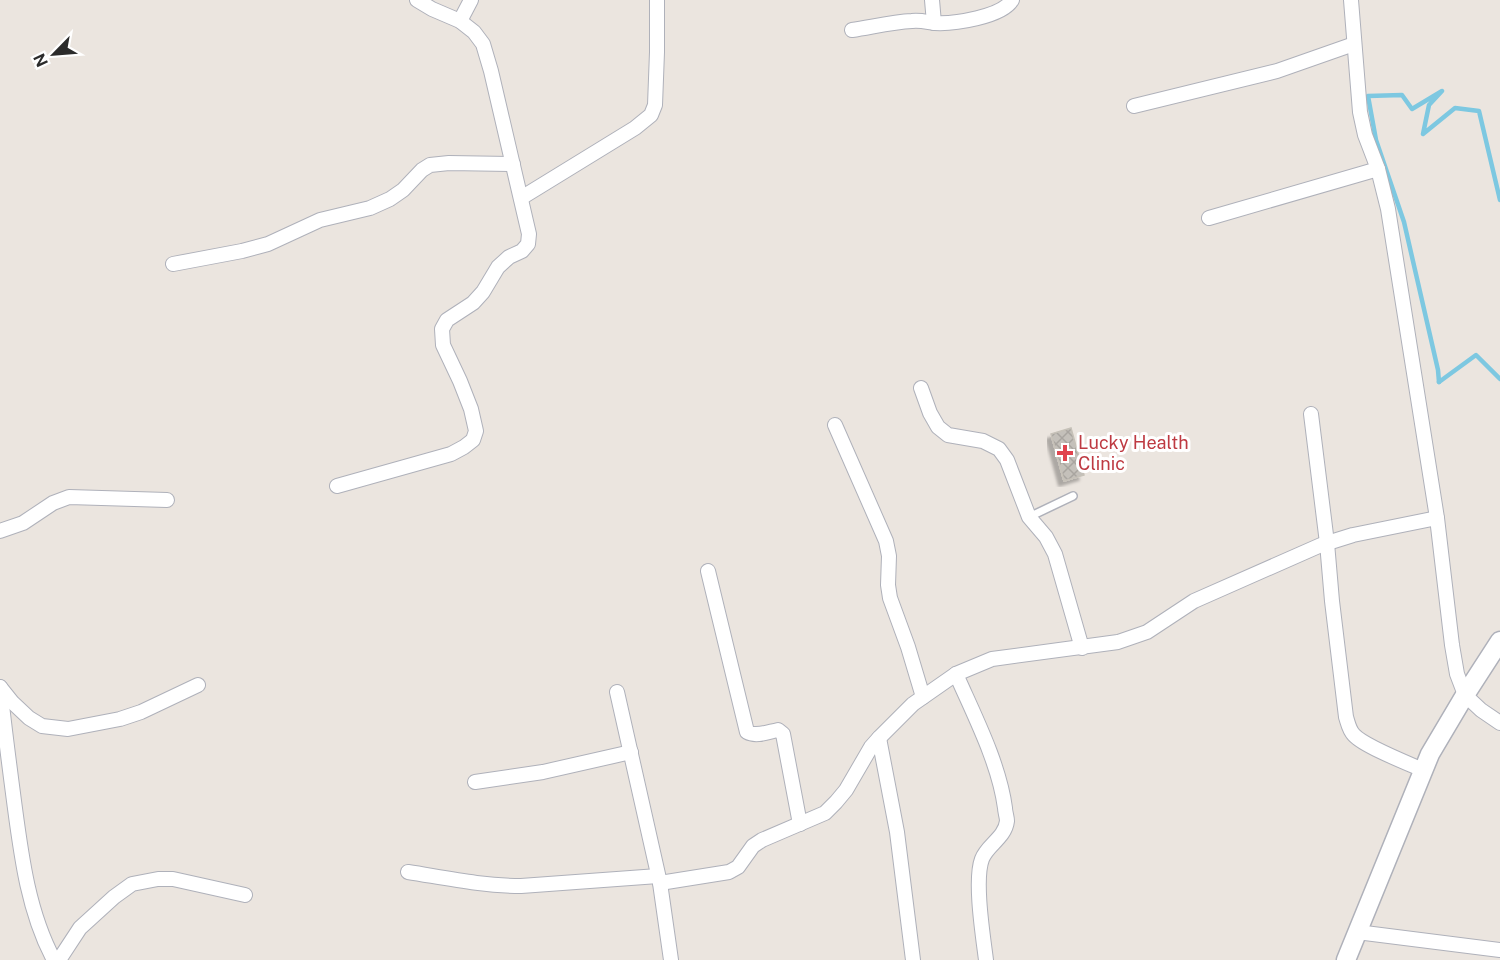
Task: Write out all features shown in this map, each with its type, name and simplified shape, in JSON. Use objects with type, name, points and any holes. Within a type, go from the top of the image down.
[{"type":"main road","points":[[1346,960],[1430,754],[1500,641]]},
{"type":"street","points":[[337,486],[451,454],[473,440],[476,431],[471,409],[443,345],[442,329],[447,320],[473,303],[483,292],[498,267],[509,257],[522,251],[528,244],[529,234],[521,198],[483,44],[474,32],[460,21],[417,0]]},
{"type":"street","points":[[460,21],[471,0]]},
{"type":"street","points":[[521,198],[635,128],[651,115],[655,105],[657,0]]},
{"type":"street","points":[[932,0],[934,23]]},
{"type":"street","points":[[852,30],[904,21],[918,20],[934,23],[966,21],[1006,8],[1012,0]]},
{"type":"street","points":[[1351,0],[1360,112],[1388,209],[1437,518],[1457,674],[1465,695],[1500,723]]},
{"type":"street","points":[[1134,106],[1277,71],[1354,44]]},
{"type":"street","points":[[172,264],[242,251],[268,243],[320,220],[370,207],[390,199],[430,165],[513,164]]},
{"type":"street","points":[[1209,218],[1378,169]]},
{"type":"street","points":[[921,388],[930,414],[938,427],[948,435],[983,441],[999,449],[1007,460],[1029,517],[1046,537],[1055,554],[1082,648]]},
{"type":"street","points":[[1311,414],[1349,727],[1354,735],[1367,744],[1423,770]]},
{"type":"street","points":[[835,425],[886,541],[889,556],[890,598],[908,646],[923,697]]},
{"type":"street","points":[[0,531],[23,524],[53,503],[69,497],[167,500]]},
{"type":"street","points":[[408,872],[490,885],[513,886],[659,879],[729,872],[738,867],[753,846],[762,840],[825,813],[846,790],[871,747],[879,738],[913,705],[956,674],[992,659],[1118,642],[1147,632],[1194,601],[1327,543],[1353,535],[1437,518]]},
{"type":"street","points":[[708,571],[747,732],[754,734],[778,730],[783,734],[800,824]]},
{"type":"street","points":[[956,674],[1002,788],[1007,822],[1000,837],[982,856],[979,870],[986,960]]},
{"type":"street","points":[[0,687],[29,718],[42,726],[68,729],[120,719],[141,712],[198,685]]},
{"type":"street","points":[[0,687],[6,785],[22,866],[45,943],[54,960]]},
{"type":"street","points":[[617,692],[659,879],[671,960]]},
{"type":"street","points":[[879,738],[897,832],[913,960]]},
{"type":"street","points":[[475,782],[543,772],[630,752]]},
{"type":"street","points":[[59,960],[80,928],[132,884],[173,879],[245,895]]},
{"type":"street","points":[[1357,932],[1500,950]]},
{"type":"lane","points":[[1029,517],[1073,496]]},
{"type":"building","points":[[1071,428],[1084,475],[1064,481],[1051,434]]},
{"type":"waterway","points":[[1439,382],[1404,222],[1376,140],[1368,96],[1402,95],[1412,109],[1442,91],[1429,105],[1423,134],[1455,108],[1479,111],[1500,200]]},
{"type":"waterway","points":[[1439,382],[1476,355],[1500,379]]},
{"type":"place","name":"Lucky Health Clinic","points":[[1065,453]]}]
